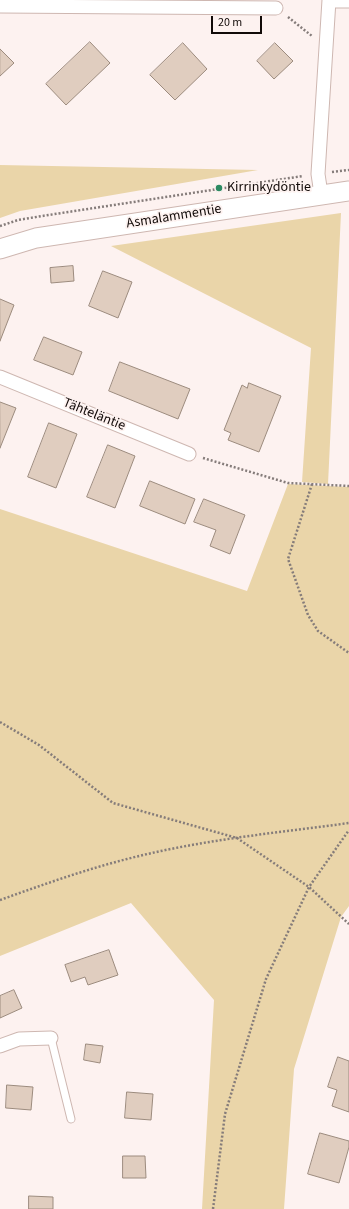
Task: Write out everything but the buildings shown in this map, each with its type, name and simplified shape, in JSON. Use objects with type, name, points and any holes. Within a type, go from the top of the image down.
[{"type":"street","points":[[321,194],[318,174],[329,1],[349,1]]},
{"type":"street","points":[[0,6],[276,8]]},
{"type":"street","name":"Asmalammentie","points":[[0,249],[36,238],[349,191]]},
{"type":"street","name":"Tähteläntie","points":[[0,377],[188,454]]},
{"type":"street","points":[[0,1046],[19,1039],[51,1038]]},
{"type":"lane","points":[[51,1038],[70,1120]]},
{"type":"path","points":[[276,8],[314,37]]},
{"type":"path","name":"Asmalammentie","points":[[0,226],[18,220],[42,216],[349,170]]},
{"type":"path","points":[[188,454],[288,483],[349,486]]},
{"type":"path","points":[[312,484],[288,559],[308,615],[318,631],[349,653]]},
{"type":"path","points":[[0,722],[39,745],[113,803],[237,838],[309,887],[349,924]]},
{"type":"path","points":[[0,900],[68,876],[129,859],[237,838],[349,823]]},
{"type":"path","points":[[213,1209],[225,1114],[266,979],[309,887],[349,830]]},
{"type":"shaded area","points":[[0,165],[258,170],[20,211],[0,218]]},
{"type":"shaded area","points":[[341,213],[328,484],[302,482],[311,348],[111,246]]},
{"type":"shaded area","points":[[288,484],[349,487],[349,906],[341,917],[294,1069],[284,1209],[202,1209],[214,1000],[131,903],[0,956],[0,509],[247,591]]},
{"type":"place","name":"Kirrinkydöntie","points":[[219,188]]}]
